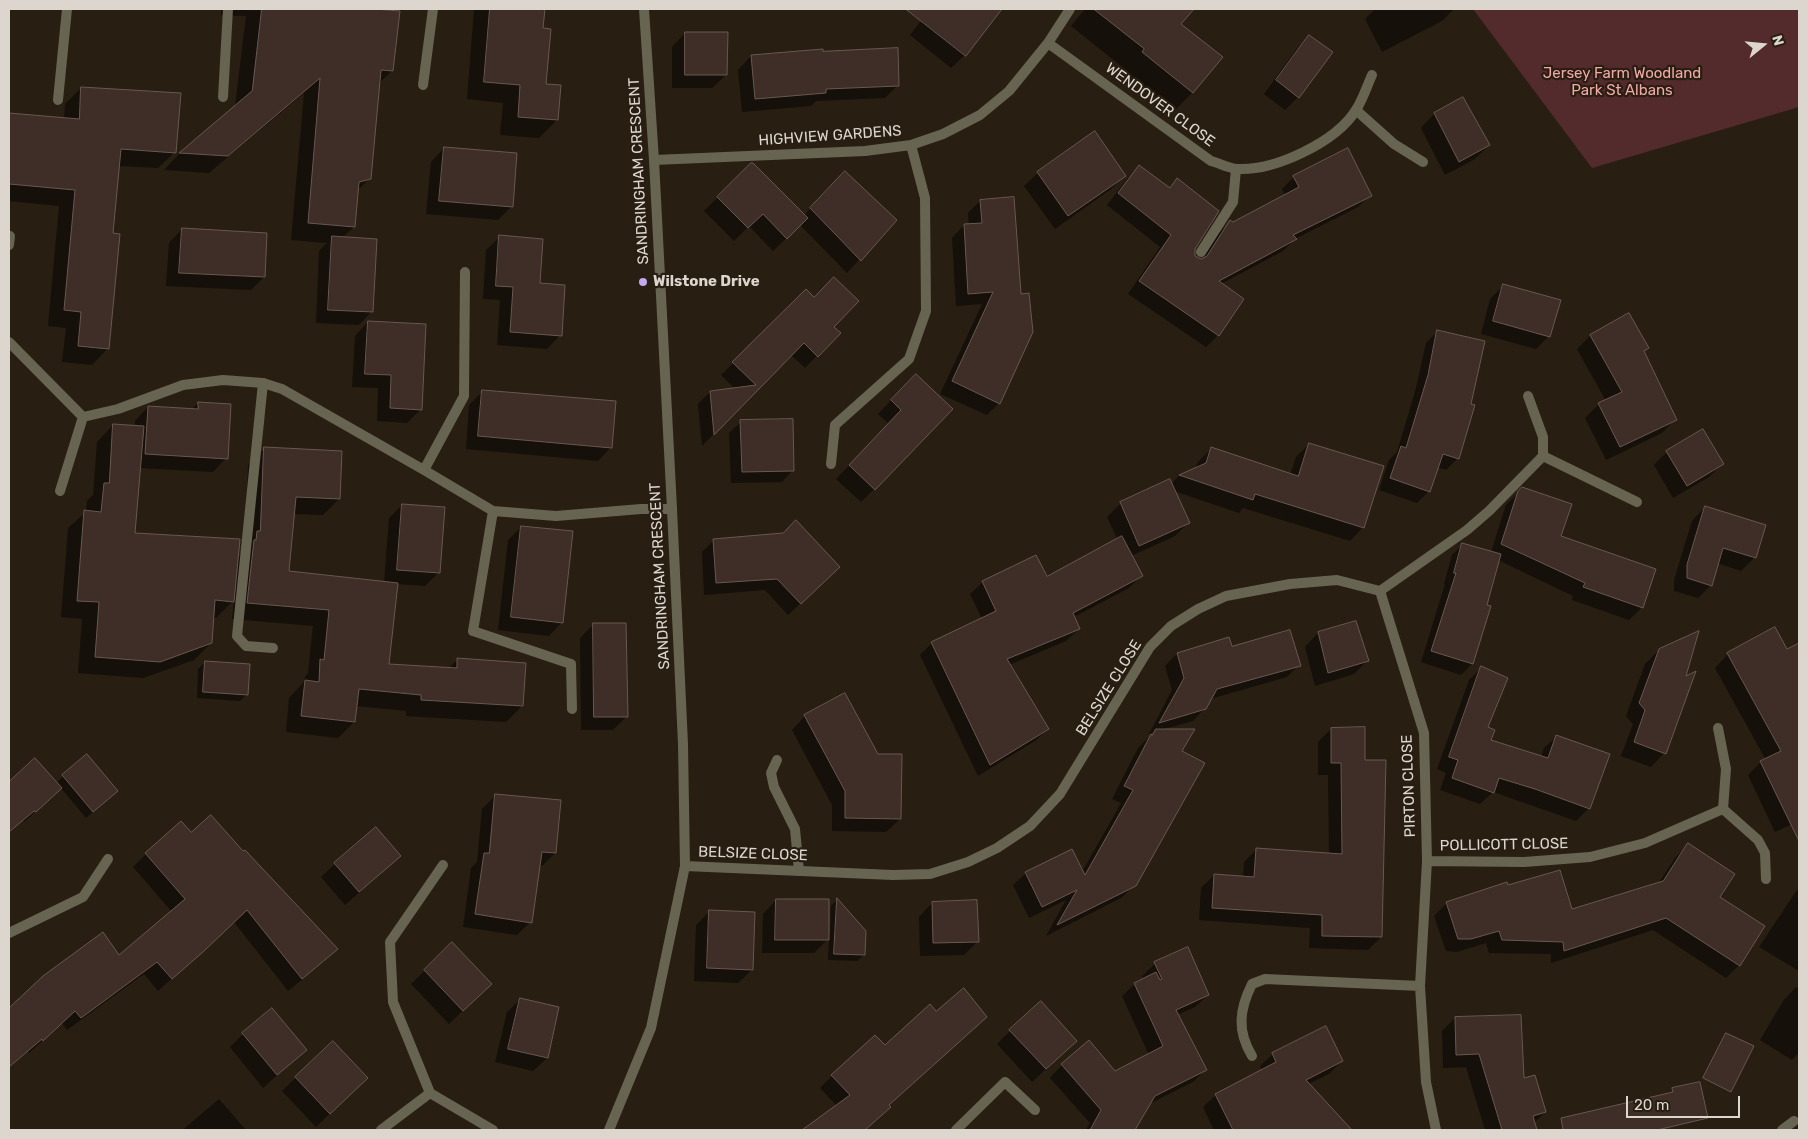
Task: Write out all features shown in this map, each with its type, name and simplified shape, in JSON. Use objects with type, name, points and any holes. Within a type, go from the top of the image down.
[{"type":"street","points":[[58,100],[67,9]]},
{"type":"street","points":[[223,97],[228,9]]},
{"type":"street","points":[[423,85],[433,9]]},
{"type":"street","name":"SANDRINGHAM CRESCENT","points":[[609,1130],[651,1028],[685,866],[683,744],[672,509],[654,160],[644,9]]},
{"type":"street","name":"HIGHVIEW GARDENS","points":[[654,160],[865,152],[911,145],[943,134],[980,114],[1009,91],[1048,43],[1070,9]]},
{"type":"street","name":"WENDOVER CLOSE","points":[[1048,43],[1211,161],[1236,169],[1263,167],[1293,156],[1332,137],[1356,110],[1372,75]]},
{"type":"street","points":[[1356,110],[1394,144],[1423,162]]},
{"type":"street","points":[[831,464],[835,425],[908,358],[926,310],[925,198],[911,145]]},
{"type":"street","points":[[1201,252],[1233,202],[1236,169]]},
{"type":"street","points":[[424,470],[464,396],[465,272]]},
{"type":"street","points":[[9,342],[84,417]]},
{"type":"street","points":[[84,417],[118,409],[183,385],[223,380],[262,382],[282,389],[493,511],[556,516],[672,509]]},
{"type":"street","points":[[262,382],[237,636],[246,646],[274,648]]},
{"type":"street","points":[[1380,591],[1467,530],[1489,511],[1542,456],[1543,437],[1528,396]]},
{"type":"street","points":[[60,491],[84,417]]},
{"type":"street","points":[[1542,456],[1638,502]]},
{"type":"street","points":[[493,511],[473,631],[571,664],[572,709]]},
{"type":"street","name":"BELSIZE CLOSE","points":[[685,866],[930,874],[968,862],[996,848],[1030,826],[1054,801],[1150,647],[1171,626],[1198,609],[1226,596],[1290,584],[1338,580],[1380,591]]},
{"type":"street","name":"PIRTON CLOSE","points":[[1380,591],[1424,733],[1427,861],[1420,986],[1426,1082],[1436,1130]]},
{"type":"street","points":[[1718,728],[1726,769],[1723,809],[1758,840],[1765,853],[1766,879]]},
{"type":"street","points":[[777,760],[771,773],[774,787],[794,829],[799,870]]},
{"type":"street","name":"POLLICOTT CLOSE","points":[[1427,861],[1524,862],[1590,857],[1645,843],[1723,809]]},
{"type":"street","points":[[9,933],[83,897],[108,858]]},
{"type":"street","points":[[443,865],[390,942],[393,1002],[430,1093],[493,1130]]},
{"type":"street","points":[[1252,1056],[1246,1047],[1240,1028],[1246,996],[1252,984],[1265,979],[1420,986]]},
{"type":"street","points":[[956,1130],[1005,1082],[1035,1110]]},
{"type":"street","points":[[381,1130],[430,1093]]},
{"type":"street","points":[[1782,1130],[1794,1121]]},
{"type":"green space","name":"Jersey Farm Woodland Park St Albans","points":[[1473,9],[1799,9],[1799,107],[1592,168]]},
{"type":"building","points":[[262,9],[375,9],[400,11],[393,71],[381,70],[371,179],[359,182],[355,227],[308,223],[320,78],[228,156],[179,153],[252,91]]},
{"type":"building","points":[[490,9],[545,9],[543,28],[551,29],[546,84],[561,85],[558,120],[518,117],[520,85],[484,82]]},
{"type":"building","points":[[906,9],[1002,9],[966,56]]},
{"type":"building","points":[[1094,9],[1194,9],[1181,24],[1223,57],[1193,93],[1142,52],[1144,49]]},
{"type":"building","points":[[685,32],[728,32],[727,75],[685,75]]},
{"type":"building","points":[[1309,35],[1333,52],[1299,98],[1276,80]]},
{"type":"building","points":[[898,48],[899,86],[826,89],[826,93],[755,99],[751,55],[823,49],[823,51]]},
{"type":"building","points":[[81,87],[181,93],[176,153],[121,149],[113,233],[120,234],[109,349],[78,346],[81,312],[64,310],[75,190],[9,184],[9,113],[79,119]]},
{"type":"building","points":[[1463,97],[1490,145],[1459,162],[1434,113]]},
{"type":"building","points":[[1095,131],[1126,176],[1068,216],[1037,172]]},
{"type":"building","points":[[444,147],[517,153],[513,207],[439,201]]},
{"type":"building","points":[[1348,148],[1372,196],[1293,235],[1297,239],[1219,281],[1244,299],[1219,336],[1139,281],[1171,235],[1118,193],[1139,165],[1170,188],[1177,178],[1219,211],[1195,249],[1195,256],[1201,259],[1207,256],[1230,220],[1233,222],[1299,187],[1293,176]]},
{"type":"building","points":[[751,163],[808,218],[787,239],[763,214],[748,228],[717,197]]},
{"type":"building","points":[[845,171],[897,220],[861,261],[810,208]]},
{"type":"building","points":[[1014,197],[1021,294],[1029,293],[1033,332],[1000,404],[952,381],[993,292],[968,294],[964,224],[982,223],[980,200]]},
{"type":"building","points":[[182,228],[267,233],[265,277],[179,273]]},
{"type":"building","points":[[499,235],[543,239],[540,283],[565,285],[562,336],[510,332],[513,287],[496,286]]},
{"type":"building","points":[[332,236],[377,239],[373,312],[328,310]]},
{"type":"building","points":[[834,277],[859,301],[834,327],[841,333],[818,357],[804,343],[714,435],[710,391],[756,385],[732,362],[806,289],[814,297]]},
{"type":"building","points":[[1503,284],[1561,300],[1550,337],[1493,321]]},
{"type":"building","points":[[1629,313],[1649,348],[1644,351],[1677,420],[1620,447],[1598,403],[1622,392],[1590,335]]},
{"type":"building","points":[[368,321],[426,324],[422,410],[390,408],[391,375],[365,374]]},
{"type":"building","points":[[1437,330],[1485,341],[1471,404],[1475,405],[1459,459],[1443,454],[1430,492],[1390,478],[1401,446],[1406,448],[1428,375]]},
{"type":"building","points":[[916,374],[953,409],[875,490],[849,465],[901,410],[891,400]]},
{"type":"building","points":[[482,390],[616,401],[612,448],[478,436]]},
{"type":"building","points":[[198,402],[231,404],[228,459],[145,454],[148,406],[198,409]]},
{"type":"building","points":[[793,419],[794,471],[742,472],[740,420]]},
{"type":"building","points":[[113,424],[144,426],[135,533],[240,539],[234,602],[215,600],[212,643],[160,662],[95,657],[99,602],[77,601],[84,510],[101,512],[104,483],[109,483]]},
{"type":"building","points":[[1703,429],[1724,464],[1687,486],[1666,451]]},
{"type":"building","points":[[1309,443],[1384,466],[1364,528],[1255,494],[1253,500],[1179,475],[1206,463],[1211,447],[1298,476]]},
{"type":"building","points":[[264,447],[342,451],[340,499],[296,497],[289,571],[398,583],[389,664],[457,668],[457,658],[526,663],[523,706],[421,700],[421,695],[359,689],[355,722],[301,716],[305,680],[319,682],[320,659],[324,660],[329,610],[247,603],[254,540],[256,540],[257,531],[260,531]]},
{"type":"building","points":[[1170,479],[1190,523],[1139,546],[1120,502]]},
{"type":"building","points":[[1522,487],[1572,504],[1561,536],[1656,569],[1643,608],[1583,587],[1585,583],[1501,544],[1518,491]]},
{"type":"building","points":[[402,504],[445,507],[440,573],[397,570]]},
{"type":"building","points":[[1705,506],[1766,525],[1756,558],[1723,548],[1712,586],[1687,578],[1687,565]]},
{"type":"building","points":[[796,520],[840,567],[801,604],[777,579],[716,583],[713,539],[783,533]]},
{"type":"building","points":[[521,526],[573,531],[563,623],[511,617]]},
{"type":"building","points":[[1122,536],[1143,576],[1073,613],[1080,629],[1007,659],[1049,729],[990,765],[931,642],[996,611],[982,581],[1036,555],[1047,576]]},
{"type":"building","points":[[1462,543],[1501,554],[1487,605],[1491,606],[1473,664],[1431,651],[1456,573],[1454,573]]},
{"type":"building","points":[[1356,621],[1369,661],[1328,673],[1318,632]]},
{"type":"building","points":[[593,623],[626,623],[628,717],[594,717]]},
{"type":"building","points":[[1775,627],[1787,649],[1799,643],[1799,841],[1760,761],[1781,751],[1727,653]]},
{"type":"building","points":[[1290,630],[1301,666],[1217,689],[1206,709],[1159,723],[1184,678],[1177,653],[1229,637],[1232,646]]},
{"type":"building","points":[[1699,631],[1686,676],[1696,671],[1666,754],[1634,742],[1645,710],[1639,703],[1659,649]]},
{"type":"building","points":[[205,661],[250,664],[248,695],[203,692]]},
{"type":"building","points":[[1481,666],[1508,678],[1488,727],[1495,730],[1491,740],[1548,758],[1556,735],[1610,754],[1590,809],[1499,778],[1494,793],[1452,778],[1458,760],[1449,757]]},
{"type":"building","points":[[845,693],[878,754],[902,754],[901,819],[845,818],[845,791],[804,715]]},
{"type":"building","points":[[1365,727],[1365,760],[1386,760],[1382,937],[1322,936],[1322,915],[1212,908],[1214,874],[1254,877],[1256,848],[1342,854],[1341,763],[1331,763],[1331,728]]},
{"type":"building","points":[[1156,729],[1195,729],[1182,751],[1205,763],[1136,886],[1057,925],[1077,890],[1042,907],[1025,872],[1072,849],[1085,875],[1133,790],[1124,786],[1151,734]]},
{"type":"building","points":[[87,754],[118,791],[93,812],[62,775]]},
{"type":"building","points":[[35,758],[62,788],[36,812],[34,811],[9,832],[9,782]]},
{"type":"building","points":[[495,794],[561,800],[556,853],[542,852],[532,923],[475,914],[484,853],[489,853]]},
{"type":"building","points":[[211,815],[243,851],[245,850],[338,949],[302,979],[247,910],[172,979],[157,962],[81,1018],[75,1011],[43,1041],[42,1039],[9,1067],[9,1008],[43,976],[103,932],[119,955],[185,899],[145,853],[181,821],[191,832]]},
{"type":"building","points":[[376,827],[401,856],[359,892],[334,863]]},
{"type":"building","points":[[1688,843],[1735,874],[1720,897],[1765,926],[1740,966],[1666,918],[1564,951],[1563,942],[1502,940],[1499,931],[1471,939],[1458,939],[1446,902],[1507,882],[1508,885],[1560,870],[1572,909],[1663,881]]},
{"type":"building","points":[[837,898],[866,931],[865,955],[834,954]]},
{"type":"building","points":[[776,899],[829,899],[829,940],[775,940]]},
{"type":"building","points":[[977,900],[979,942],[933,943],[932,902]]},
{"type":"building","points":[[709,910],[755,912],[753,970],[707,968]]},
{"type":"building","points":[[452,942],[492,984],[463,1011],[424,970]]},
{"type":"building","points":[[1188,947],[1209,995],[1176,1010],[1207,1070],[1155,1096],[1135,1130],[1090,1130],[1101,1110],[1061,1064],[1089,1040],[1115,1071],[1163,1046],[1134,983],[1156,972],[1160,980],[1162,979],[1154,962]]},
{"type":"building","points":[[964,988],[987,1017],[889,1105],[891,1107],[865,1130],[802,1130],[850,1095],[831,1075],[875,1035],[885,1045],[930,1004],[936,1011]]},
{"type":"building","points":[[520,998],[559,1007],[548,1058],[508,1049]]},
{"type":"building","points":[[1041,1001],[1077,1041],[1046,1069],[1009,1030]]},
{"type":"building","points":[[272,1008],[307,1050],[277,1075],[242,1033]]},
{"type":"building","points":[[1521,1015],[1524,1078],[1535,1075],[1546,1112],[1533,1116],[1537,1130],[1502,1130],[1479,1054],[1456,1055],[1455,1017]]},
{"type":"building","points":[[1326,1026],[1343,1061],[1306,1080],[1352,1130],[1233,1130],[1215,1094],[1276,1062],[1272,1053]]},
{"type":"building","points":[[1726,1033],[1754,1046],[1731,1092],[1703,1078]]},
{"type":"building","points":[[333,1041],[368,1078],[330,1114],[295,1077]]},
{"type":"building","points":[[1700,1082],[1708,1118],[1657,1130],[1563,1130],[1561,1118],[1673,1092],[1672,1088]]},
{"type":"place","name":"Wilstone Drive","points":[[643,282]]}]
